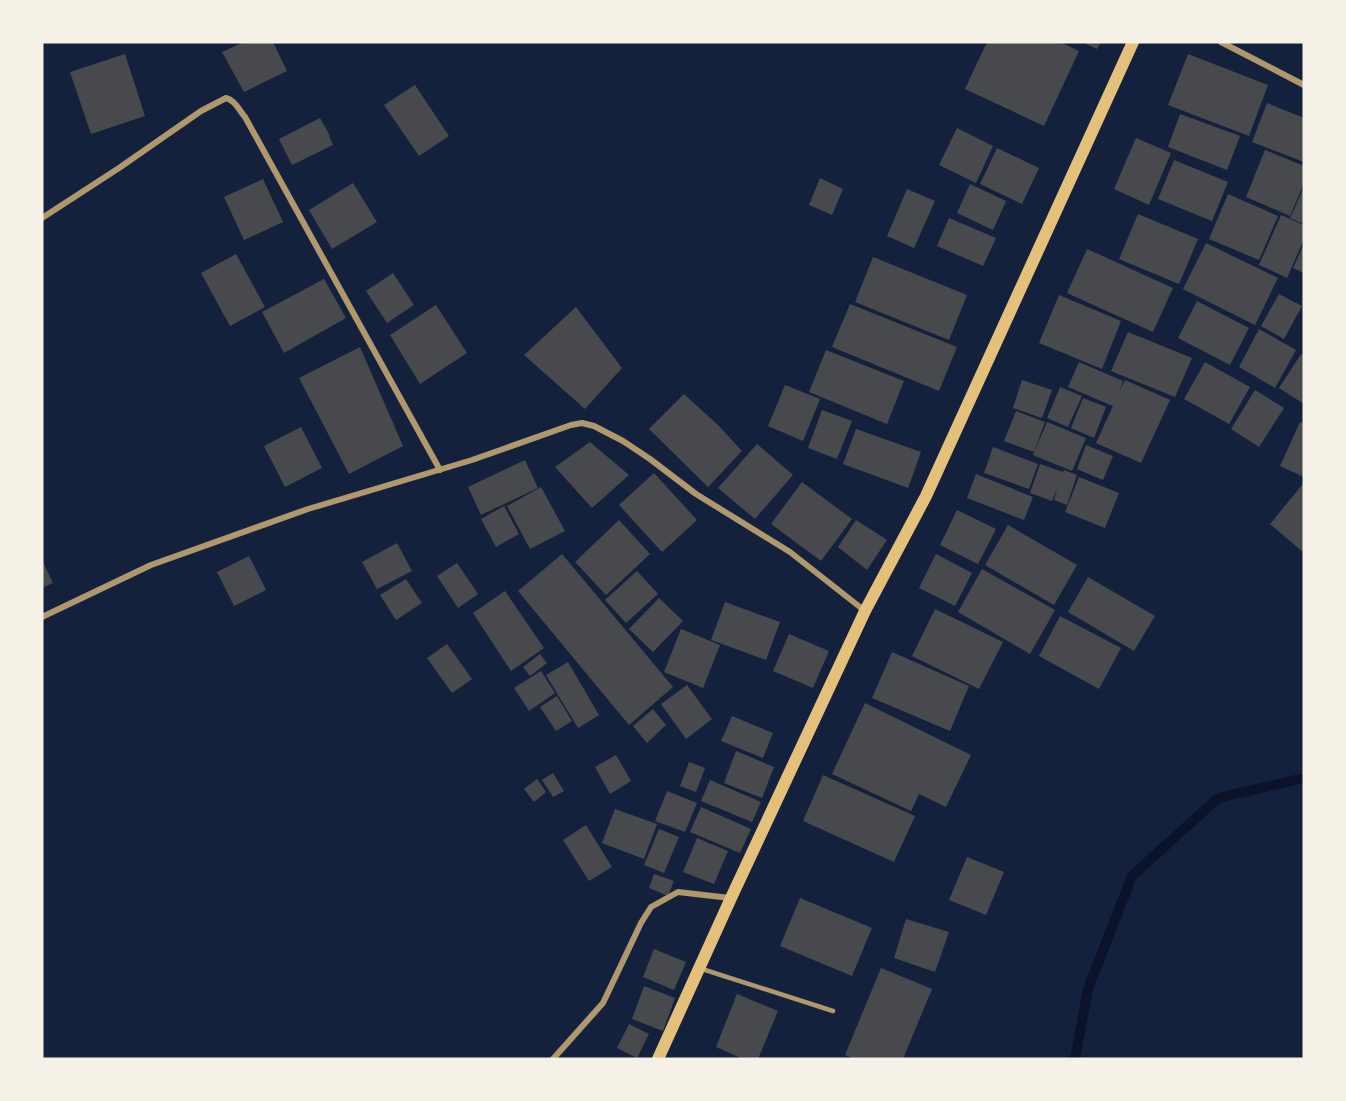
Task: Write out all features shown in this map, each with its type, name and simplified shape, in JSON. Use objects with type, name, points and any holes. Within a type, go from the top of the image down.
[{"type":"main road","points":[[658,1059],[730,898],[865,611],[926,496],[1133,42]]},
{"type":"street","points":[[1221,42],[1304,86]]},
{"type":"street","points":[[42,218],[201,111],[225,98],[230,99],[245,117],[440,470]]},
{"type":"street","points":[[42,617],[151,565],[308,508],[440,470],[582,423],[594,426],[623,441],[696,494],[790,552],[865,611]]},
{"type":"street","points":[[553,1059],[603,1003],[651,907],[678,892],[730,898]]},
{"type":"lane","points":[[699,968],[833,1011]]},
{"type":"building","points":[[244,42],[273,42],[287,71],[244,92],[222,52]]},
{"type":"building","points":[[987,42],[1060,42],[1079,51],[1044,126],[965,89]]},
{"type":"building","points":[[1082,42],[1101,42],[1097,49]]},
{"type":"building","points":[[125,54],[145,116],[91,134],[70,72]]},
{"type":"building","points":[[1188,54],[1268,85],[1249,136],[1168,105]]},
{"type":"building","points":[[415,85],[449,136],[419,156],[384,105]]},
{"type":"building","points":[[1267,103],[1304,118],[1304,162],[1252,142]]},
{"type":"building","points":[[1180,114],[1240,136],[1227,170],[1168,147]]},
{"type":"building","points":[[320,118],[333,145],[292,165],[279,139]]},
{"type":"building","points":[[957,128],[993,146],[976,183],[939,165]]},
{"type":"building","points":[[1136,138],[1171,153],[1149,205],[1114,189]]},
{"type":"building","points":[[997,148],[1039,168],[1022,204],[980,184]]},
{"type":"building","points":[[1265,150],[1304,166],[1304,183],[1290,216],[1246,197]]},
{"type":"building","points":[[1174,160],[1228,182],[1212,221],[1158,199]]},
{"type":"building","points":[[820,178],[843,189],[832,215],[809,205]]},
{"type":"building","points":[[263,179],[283,222],[244,240],[224,197]]},
{"type":"building","points":[[353,183],[377,222],[332,249],[309,210]]},
{"type":"building","points":[[970,184],[1006,201],[993,230],[957,213]]},
{"type":"building","points":[[1304,187],[1304,224],[1290,218]]},
{"type":"building","points":[[907,189],[935,201],[914,248],[887,236]]},
{"type":"building","points":[[1228,194],[1278,216],[1259,260],[1209,239]]},
{"type":"building","points":[[1138,214],[1198,239],[1179,284],[1119,259]]},
{"type":"building","points":[[1281,215],[1304,225],[1304,239],[1287,278],[1259,265]]},
{"type":"building","points":[[949,218],[996,238],[983,266],[937,246]]},
{"type":"building","points":[[1206,243],[1278,278],[1255,325],[1183,289]]},
{"type":"building","points":[[1304,244],[1304,273],[1293,268]]},
{"type":"building","points":[[1087,249],[1173,288],[1153,332],[1067,293]]},
{"type":"building","points":[[236,254],[265,307],[230,326],[201,273]]},
{"type":"building","points":[[873,257],[967,295],[949,340],[855,302]]},
{"type":"building","points":[[393,273],[414,305],[387,323],[366,291]]},
{"type":"building","points":[[324,279],[346,318],[284,353],[262,312]]},
{"type":"building","points":[[1279,294],[1302,306],[1284,339],[1261,326]]},
{"type":"building","points":[[1059,295],[1121,321],[1102,369],[1039,343]]},
{"type":"building","points":[[1197,301],[1249,328],[1230,365],[1178,338]]},
{"type":"building","points":[[850,304],[957,347],[939,391],[832,347]]},
{"type":"building","points":[[436,305],[467,353],[420,384],[390,335]]},
{"type":"building","points":[[576,307],[622,368],[585,409],[524,355]]},
{"type":"building","points":[[1259,329],[1296,350],[1275,388],[1239,367]]},
{"type":"building","points":[[1128,332],[1192,358],[1175,397],[1111,371]]},
{"type":"building","points":[[360,347],[403,446],[349,474],[299,378]]},
{"type":"building","points":[[826,350],[904,381],[887,424],[809,392]]},
{"type":"building","points":[[1301,354],[1304,356],[1304,404],[1279,388]]},
{"type":"building","points":[[1079,362],[1123,381],[1119,392],[1125,380],[1170,400],[1141,463],[1096,443],[1113,406],[1068,387]]},
{"type":"building","points":[[1205,362],[1250,387],[1229,424],[1184,399]]},
{"type":"building","points":[[1022,380],[1052,390],[1042,418],[1013,408]]},
{"type":"building","points":[[785,385],[820,399],[803,441],[768,426]]},
{"type":"building","points":[[1060,387],[1082,396],[1068,427],[1047,418]]},
{"type":"building","points":[[1255,390],[1284,408],[1259,447],[1231,429]]},
{"type":"building","points":[[684,394],[742,451],[708,487],[649,429]]},
{"type":"building","points":[[1083,398],[1106,407],[1094,438],[1071,428]]},
{"type":"building","points":[[822,410],[852,421],[837,459],[808,448]]},
{"type":"building","points":[[1016,411],[1045,422],[1034,452],[1004,441]]},
{"type":"building","points":[[1047,422],[1086,438],[1072,471],[1033,455]]},
{"type":"building","points":[[1300,422],[1304,424],[1304,477],[1280,466]]},
{"type":"building","points":[[301,427],[322,468],[285,487],[264,446]]},
{"type":"building","points":[[856,429],[921,452],[908,488],[843,464]]},
{"type":"building","points":[[590,442],[629,475],[592,508],[555,467]]},
{"type":"building","points":[[757,444],[793,475],[755,519],[718,488]]},
{"type":"building","points":[[1086,445],[1113,456],[1103,480],[1077,469]]},
{"type":"building","points":[[993,447],[1038,464],[1029,489],[984,473]]},
{"type":"building","points":[[525,460],[538,488],[481,515],[468,487]]},
{"type":"building","points":[[1040,464],[1077,475],[1067,505],[1054,500],[1057,488],[1052,501],[1030,493]]},
{"type":"building","points":[[654,473],[697,520],[662,552],[619,505]]},
{"type":"building","points":[[976,474],[1033,497],[1024,520],[967,498]]},
{"type":"building","points":[[1079,477],[1119,493],[1105,528],[1065,512]]},
{"type":"building","points":[[802,482],[852,519],[821,561],[771,524]]},
{"type":"building","points":[[1302,485],[1304,487],[1304,553],[1270,524]]},
{"type":"building","points":[[541,487],[565,531],[530,549],[507,506]]},
{"type":"building","points":[[504,506],[519,534],[496,547],[481,519]]},
{"type":"building","points":[[957,510],[996,529],[978,564],[940,545]]},
{"type":"building","points":[[619,520],[650,554],[606,595],[575,562]]},
{"type":"building","points":[[856,520],[887,540],[867,570],[838,547]]},
{"type":"building","points":[[1008,525],[1077,565],[1054,605],[985,565]]},
{"type":"building","points":[[397,543],[412,571],[377,589],[362,562]]},
{"type":"building","points":[[562,554],[673,687],[629,725],[518,591]]},
{"type":"building","points":[[936,554],[972,573],[955,606],[919,588]]},
{"type":"building","points":[[249,556],[266,590],[234,606],[217,572]]},
{"type":"building","points":[[42,560],[53,583],[42,588]]},
{"type":"building","points":[[457,563],[478,594],[458,608],[437,576]]},
{"type":"building","points":[[982,569],[1055,610],[1030,654],[958,612]]},
{"type":"building","points":[[637,571],[658,594],[626,623],[605,600]]},
{"type":"building","points":[[1088,577],[1155,616],[1134,651],[1068,612]]},
{"type":"building","points":[[406,579],[422,603],[396,620],[380,595]]},
{"type":"building","points":[[505,591],[544,648],[511,671],[473,613]]},
{"type":"building","points":[[659,598],[683,621],[653,652],[629,629]]},
{"type":"building","points":[[725,602],[780,622],[766,660],[711,640]]},
{"type":"building","points":[[935,609],[1003,642],[979,689],[912,656]]},
{"type":"building","points":[[1060,616],[1121,648],[1099,689],[1039,656]]},
{"type":"building","points":[[681,629],[720,645],[703,688],[664,672]]},
{"type":"building","points":[[789,634],[829,651],[813,688],[773,671]]},
{"type":"building","points":[[447,644],[472,679],[452,693],[427,658]]},
{"type":"building","points":[[892,652],[969,686],[950,731],[872,698]]},
{"type":"building","points":[[540,654],[547,663],[530,676],[523,667]]},
{"type":"building","points":[[568,662],[599,715],[578,728],[546,675]]},
{"type":"building","points":[[541,671],[555,693],[529,711],[514,688]]},
{"type":"building","points":[[687,685],[712,719],[686,739],[661,704]]},
{"type":"building","points":[[557,696],[572,721],[556,731],[540,707]]},
{"type":"building","points":[[865,703],[971,755],[946,807],[919,794],[911,811],[832,774]]},
{"type":"building","points":[[653,709],[666,725],[647,743],[633,726]]},
{"type":"building","points":[[732,716],[773,733],[763,758],[721,741]]},
{"type":"building","points":[[736,751],[774,767],[762,798],[724,783]]},
{"type":"building","points":[[616,755],[631,781],[610,794],[595,767]]},
{"type":"building","points":[[689,762],[705,768],[696,792],[680,786]]},
{"type":"building","points":[[553,773],[564,791],[553,797],[542,780]]},
{"type":"building","points":[[823,775],[915,816],[894,862],[803,821]]},
{"type":"building","points":[[537,779],[546,792],[534,802],[524,789]]},
{"type":"building","points":[[710,780],[761,802],[752,822],[701,801]]},
{"type":"building","points":[[667,791],[697,803],[685,832],[655,821]]},
{"type":"building","points":[[701,807],[751,829],[740,853],[690,832]]},
{"type":"building","points":[[615,809],[657,824],[644,859],[602,843]]},
{"type":"building","points":[[586,825],[612,867],[589,881],[563,840]]},
{"type":"building","points":[[659,829],[679,837],[664,873],[644,865]]},
{"type":"building","points":[[697,838],[728,851],[714,884],[683,872]]},
{"type":"building","points":[[967,857],[1004,872],[986,915],[949,900]]},
{"type":"building","points":[[654,874],[674,881],[668,896],[649,888]]},
{"type":"building","points":[[800,898],[872,928],[852,976],[780,946]]},
{"type":"building","points":[[906,919],[949,932],[935,972],[894,958]]},
{"type":"building","points":[[654,949],[686,962],[674,990],[643,977]]},
{"type":"building","points":[[881,968],[932,989],[903,1059],[855,1059],[845,1055]]},
{"type":"building","points":[[644,986],[675,998],[663,1031],[632,1019]]},
{"type":"building","points":[[737,994],[778,1011],[758,1059],[743,1059],[716,1047]]},
{"type":"building","points":[[629,1024],[649,1034],[637,1058],[617,1048]]},
{"type":"waterway","points":[[1075,1059],[1088,989],[1132,876],[1218,798],[1304,778]]}]
